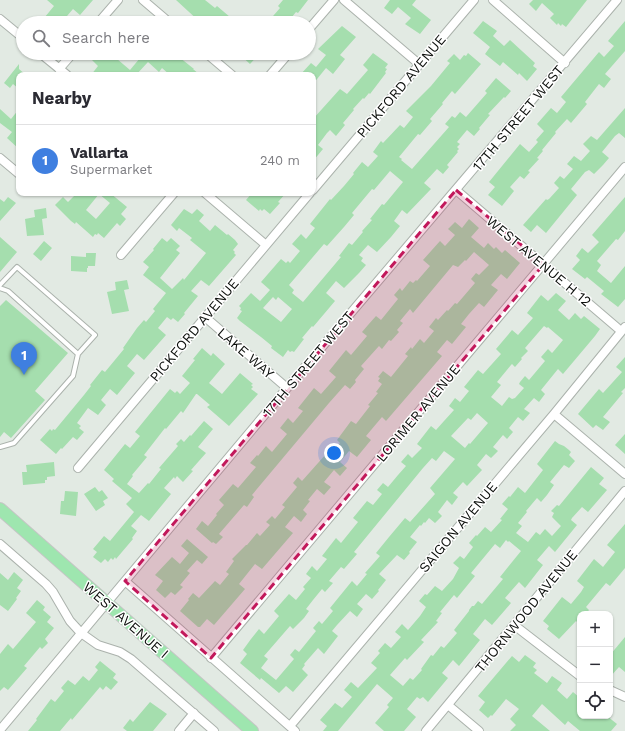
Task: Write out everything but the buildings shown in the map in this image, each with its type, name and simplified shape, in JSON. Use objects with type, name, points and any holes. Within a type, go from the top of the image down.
[{"type":"main road","name":"WEST AVENUE I","points":[[0,509],[252,731]]},
{"type":"street","points":[[104,16],[118,0]]},
{"type":"street","points":[[143,0],[162,16]]},
{"type":"street","points":[[316,21],[334,0]]},
{"type":"street","points":[[344,0],[420,64]]},
{"type":"street","name":"PICKFORD AVENUE","points":[[316,186],[474,0]]},
{"type":"street","points":[[494,0],[565,63]]},
{"type":"street","name":"17TH STREET WEST","points":[[0,730],[287,388],[565,63],[617,0]]},
{"type":"street","points":[[0,19],[16,32]]},
{"type":"street","points":[[48,60],[62,72]]},
{"type":"street","points":[[59,69],[67,60]]},
{"type":"street","points":[[214,60],[228,72]]},
{"type":"street","points":[[273,72],[283,60]]},
{"type":"street","points":[[0,158],[16,171]]},
{"type":"street","name":"LORIMER AVENUE","points":[[211,658],[625,168]]},
{"type":"street","name":"WEST AVENUE H 12","points":[[456,190],[623,329]]},
{"type":"street","points":[[121,255],[171,196]]},
{"type":"street","points":[[209,196],[266,245]]},
{"type":"street","name":"PICKFORD AVENUE","points":[[78,468],[307,196]]},
{"type":"street","name":"LAKE WAY","points":[[205,317],[287,388]]},
{"type":"street","name":"SAIGON AVENUE","points":[[293,729],[623,329]]},
{"type":"street","points":[[554,414],[625,474]]},
{"type":"street","name":"THORNWOOD AVENUE","points":[[426,731],[625,491]]},
{"type":"street","points":[[0,544],[46,584],[53,592],[70,621],[81,633],[98,645],[120,652],[131,659],[214,731]]},
{"type":"street","points":[[125,581],[293,729]]},
{"type":"street","points":[[514,626],[577,674]]},
{"type":"street","points":[[613,691],[625,697]]},
{"type":"street","points":[[448,705],[479,731]]},
{"type":"street","points":[[179,731],[194,714]]},
{"type":"lane","points":[[0,285],[16,267],[94,335],[78,354],[73,376],[14,443],[0,447]]},
{"type":"lane","points":[[0,288],[8,291],[78,354]]},
{"type":"highlighted area","points":[[456,190],[544,264],[211,658],[125,581]]},
{"type":"place","name":"Vallarta","points":[[24,375]]}]
